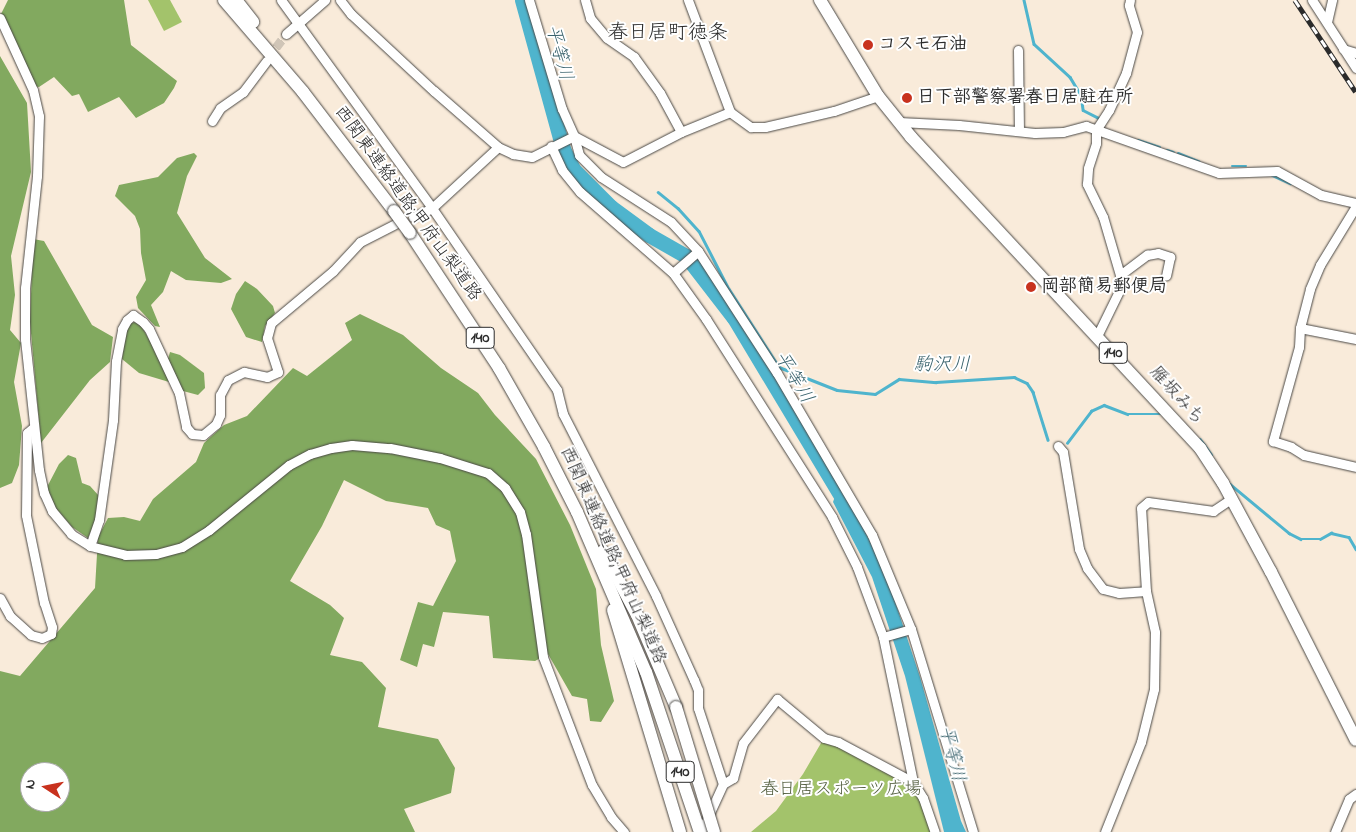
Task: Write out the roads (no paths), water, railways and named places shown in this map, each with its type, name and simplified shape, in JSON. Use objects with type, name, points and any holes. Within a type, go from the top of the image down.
[{"type":"highway","points":[[214,0],[267,55]]},
{"type":"highway","name":"西関東連絡道路;甲府山梨道路","points":[[224,0],[267,55],[303,92],[394,218],[410,233],[489,352],[544,447],[622,612],[660,712],[701,832]]},
{"type":"highway","points":[[236,0],[278,53],[303,92]]},
{"type":"highway","name":"雁坂みち","points":[[820,0],[878,96],[899,122],[1200,448],[1232,498],[1356,740]]},
{"type":"highway","points":[[544,447],[580,506],[637,615],[676,707],[714,832]]},
{"type":"highway","points":[[599,560],[680,832]]},
{"type":"street","points":[[281,0],[299,22],[432,208],[557,390],[562,414],[656,596],[694,680],[698,690],[698,708],[723,784]]},
{"type":"street","points":[[286,34],[325,0]]},
{"type":"street","points":[[340,0],[352,14],[434,91],[498,148],[513,154],[532,157],[571,136]]},
{"type":"street","points":[[529,0],[562,109],[579,155],[600,176],[671,222],[698,251],[777,373],[872,535],[912,629],[973,832]]},
{"type":"street","points":[[585,0],[590,18],[607,38],[634,57],[660,93],[681,132]]},
{"type":"street","points":[[688,0],[730,112],[751,127],[765,127],[834,110],[878,96]]},
{"type":"street","points":[[1097,336],[1121,287],[1120,276],[1103,217],[1087,184],[1088,168],[1096,143],[1096,130],[1109,110],[1126,73],[1137,32],[1129,6],[1130,0]]},
{"type":"street","points":[[1312,0],[1356,68]]},
{"type":"street","points":[[1327,22],[1332,0]]},
{"type":"street","points":[[0,18],[33,90],[39,116],[37,176],[25,288],[26,339],[41,478],[44,493],[52,511],[71,534],[90,546],[125,556],[156,554],[182,547],[209,530],[289,464],[310,454],[331,448],[352,445],[390,448],[440,458],[488,473],[505,488],[520,512],[526,534],[544,657],[592,784],[611,817],[624,832]]},
{"type":"street","points":[[1343,49],[1356,53]]},
{"type":"street","points":[[1018,50],[1019,131]]},
{"type":"street","points":[[212,122],[220,108],[243,92],[267,55]]},
{"type":"street","points":[[571,136],[623,162],[681,132],[730,112]]},
{"type":"street","points":[[899,122],[1019,131],[1063,132],[1086,126],[1219,173],[1277,171],[1321,195],[1356,204],[1320,265],[1310,289],[1300,328],[1299,347],[1273,441],[1291,446],[1304,455],[1356,467]]},
{"type":"street","points":[[551,146],[562,170],[580,192],[672,273],[706,318],[832,517],[857,567],[883,637],[912,782],[923,798],[935,832]]},
{"type":"street","points":[[413,217],[432,208],[498,148]]},
{"type":"street","points":[[90,546],[99,520],[113,420],[116,361],[122,329],[126,320],[133,315],[149,329],[179,393],[186,427],[192,434],[203,435],[216,424],[220,415],[220,395],[228,380],[244,372],[268,377],[278,372],[267,338],[272,323],[333,271],[360,242],[394,218]]},
{"type":"street","points":[[672,273],[698,251]]},
{"type":"street","points":[[1120,276],[1147,255],[1158,253],[1170,257],[1166,276]]},
{"type":"street","points":[[1300,328],[1356,339]]},
{"type":"street","points":[[0,598],[10,616],[32,635],[42,638],[51,634],[52,627],[44,603],[26,515],[27,433],[34,427]]},
{"type":"street","points":[[1058,446],[1063,452],[1079,549],[1087,568],[1103,590],[1119,593],[1146,591]]},
{"type":"street","points":[[1104,832],[1141,742],[1154,689],[1155,632],[1146,591],[1141,508],[1148,502],[1213,511],[1232,498]]},
{"type":"street","points":[[883,637],[912,629]]},
{"type":"street","points":[[701,832],[723,784],[733,778],[744,743],[777,699],[824,738],[838,742],[912,782]]},
{"type":"street","points":[[1335,832],[1349,800],[1356,794]]},
{"type":"water","points":[[840,482],[885,571],[920,677],[961,821],[966,832],[944,832],[905,676],[872,577],[833,502]]},
{"type":"waterway","name":"平等川","points":[[522,0],[563,149],[573,169],[611,207],[649,235],[686,256],[734,318],[847,506]]},
{"type":"waterway","points":[[1024,0],[1034,44],[1070,77],[1081,95],[1083,110],[1099,118]]},
{"type":"waterway","points":[[1138,140],[1159,147]]},
{"type":"waterway","points":[[1167,150],[1173,152]]},
{"type":"waterway","points":[[1178,153],[1198,161]]},
{"type":"waterway","points":[[1232,166],[1246,166]]},
{"type":"waterway","points":[[1272,175],[1290,183]]},
{"type":"waterway","name":"駒沢川","points":[[658,192],[678,208],[699,231],[729,289],[779,367],[837,390],[875,394],[899,379],[936,382],[1014,377],[1027,383],[1033,392],[1048,440]]},
{"type":"waterway","name":"駒沢川","points":[[1067,443],[1091,411],[1104,405],[1127,414],[1160,414]]},
{"type":"waterway","name":"駒沢川","points":[[1200,439],[1211,454]]},
{"type":"waterway","name":"駒沢川","points":[[1230,484],[1289,533],[1301,539],[1320,539],[1331,533],[1349,537],[1356,549]]},
{"type":"tunnel","points":[[268,58],[286,34]]},
{"type":"railway","points":[[1295,0],[1356,92]]},
{"type":"place","name":"コスモ石油","points":[[868,45]]},
{"type":"place","name":"日下部警察署春日居駐在所","points":[[907,98]]},
{"type":"place","name":"岡部簡易郵便局","points":[[1031,287]]},
{"type":"district","name":"春日居町徳条","points":[[668,33]]},
{"type":"park label","name":"春日居スポーツ広場","points":[[841,790]]}]
